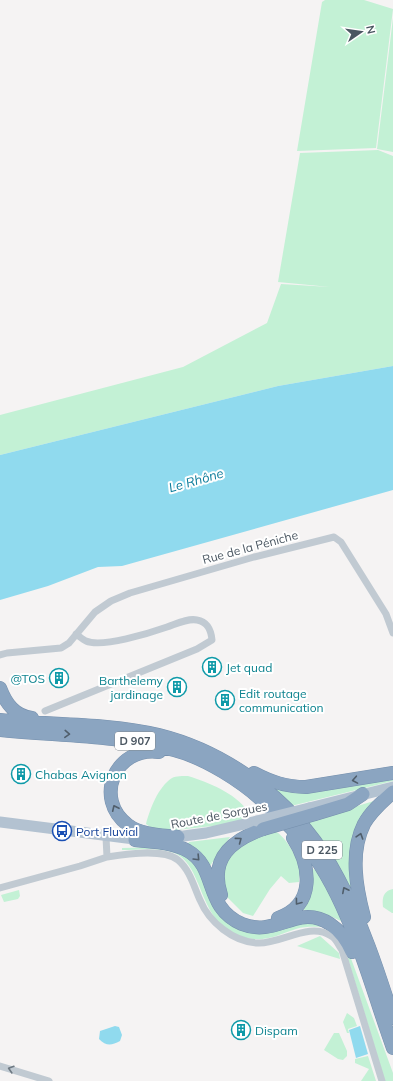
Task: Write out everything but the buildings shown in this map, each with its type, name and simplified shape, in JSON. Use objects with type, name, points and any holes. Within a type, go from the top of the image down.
[{"type":"highway","points":[[0,688],[8,704],[13,710],[24,717],[93,721],[101,726]]},
{"type":"highway","name":"D 907","points":[[0,720],[101,726],[149,733],[178,741],[188,740],[203,745],[235,761],[274,784],[293,787],[323,786],[393,774]]},
{"type":"highway","name":"D 907","points":[[0,730],[96,736],[135,741],[176,751],[207,764],[254,793],[265,808],[294,839],[306,865],[306,890],[298,904],[282,916],[269,921],[246,918],[232,910],[220,894],[217,870],[226,851],[244,835],[260,825],[312,811],[348,804],[362,794]]},
{"type":"highway","name":"D 225","points":[[178,741],[209,752],[249,776],[300,824],[321,850],[351,904],[384,990]]},
{"type":"highway","name":"D 907","points":[[178,837],[141,831],[128,825],[120,817],[113,803],[111,789],[115,773],[123,762],[137,753],[148,751],[164,752],[218,774],[242,789],[254,793]]},
{"type":"highway","name":"D 225","points":[[393,792],[372,812],[364,823],[356,850],[355,867],[360,904],[384,990],[393,1048]]},
{"type":"highway","name":"D 225","points":[[254,793],[303,841],[329,881],[342,908],[388,1018]]},
{"type":"highway","name":"D 225","points":[[135,840],[180,847],[193,854],[205,868],[218,904],[231,918],[242,924],[265,928],[279,925],[296,918],[313,917],[332,924],[339,930],[350,947],[388,1018]]},
{"type":"main road","name":"D 907","points":[[362,794],[393,787]]},
{"type":"main road","name":"Route de Sorgues","points":[[0,822],[135,840],[178,837],[260,825]]},
{"type":"street","name":"Rue de la Péniche","points":[[76,634],[95,612],[111,601],[130,593],[246,559],[334,537],[341,542],[386,614],[393,633]]},
{"type":"street","points":[[0,655],[61,648],[69,643],[76,634],[86,641],[98,643],[139,636],[180,622],[196,620],[207,624],[211,630],[212,640],[198,649],[44,711]]},
{"type":"street","points":[[106,837],[107,857]]},
{"type":"street","points":[[0,888],[107,857],[128,853],[161,854],[179,860],[189,875],[200,902],[215,923],[236,938],[258,943],[318,931],[332,936],[342,950],[382,1081]]},
{"type":"street","points":[[0,1066],[49,1081]]},
{"type":"green space","points":[[325,0],[364,0],[393,9],[376,148],[297,151],[322,2]]},
{"type":"green space","points":[[393,18],[393,152],[377,149]]},
{"type":"green space","points":[[378,150],[393,156],[393,366],[278,386],[0,455],[0,415],[183,367],[267,323],[281,284],[330,287],[278,282],[300,153]]},
{"type":"green space","points":[[178,776],[188,776],[213,785],[235,798],[248,811],[247,820],[232,824],[157,832],[146,824],[152,805],[167,782]]},
{"type":"green space","points":[[393,776],[393,781],[291,806],[272,787]]},
{"type":"green space","points":[[377,800],[361,824],[357,897],[305,822]]},
{"type":"green space","points":[[275,831],[287,842],[297,859],[300,869],[299,882],[289,883],[281,876],[270,889],[253,916],[243,913],[227,897],[222,870],[226,860],[244,843]]},
{"type":"green space","points":[[230,837],[210,866],[208,866],[188,844],[189,842]]},
{"type":"green space","points":[[165,847],[189,854],[235,925],[323,923],[349,953],[393,1073],[393,1081],[385,1081],[349,962],[326,927],[300,928],[272,937],[260,939],[246,938],[230,932],[219,922],[210,910],[192,870],[184,860],[174,853],[162,850],[122,850],[122,848]]},
{"type":"green space","points":[[312,869],[317,870],[343,922],[330,916],[301,909],[313,874]]},
{"type":"green space","points":[[393,889],[392,913],[383,907],[383,901],[385,893]]},
{"type":"green space","points":[[19,890],[20,896],[18,899],[4,902],[1,895]]},
{"type":"green space","points":[[320,936],[339,953],[340,959],[297,946]]},
{"type":"green space","points":[[347,1013],[354,1018],[357,1026],[348,1029],[349,1033],[347,1033],[343,1022]]},
{"type":"green space","points":[[334,1033],[339,1033],[347,1051],[347,1056],[343,1060],[338,1059],[324,1050]]},
{"type":"green space","points":[[368,1056],[376,1081],[361,1081],[369,1069],[355,1063],[355,1059]]},
{"type":"water","name":"Le Rhône","points":[[393,366],[393,490],[122,566],[98,567],[48,586],[0,600],[0,455],[278,386]]},
{"type":"water","points":[[115,1026],[119,1027],[122,1035],[120,1041],[114,1044],[109,1044],[104,1043],[99,1039],[100,1031]]},
{"type":"water","points":[[360,1026],[368,1054],[356,1058],[349,1030]]},
{"type":"place","name":"Jet quad","points":[[212,667]]},
{"type":"place","name":"@TOS","points":[[59,678]]},
{"type":"place","name":"Barthelemy jardinage","points":[[177,687]]},
{"type":"place","name":"Edit routage communication","points":[[225,700]]},
{"type":"place","name":"Chabas Avignon","points":[[21,774]]},
{"type":"place","name":"Port Fluvial","points":[[62,831]]},
{"type":"place","name":"Dispam","points":[[241,1030]]}]
